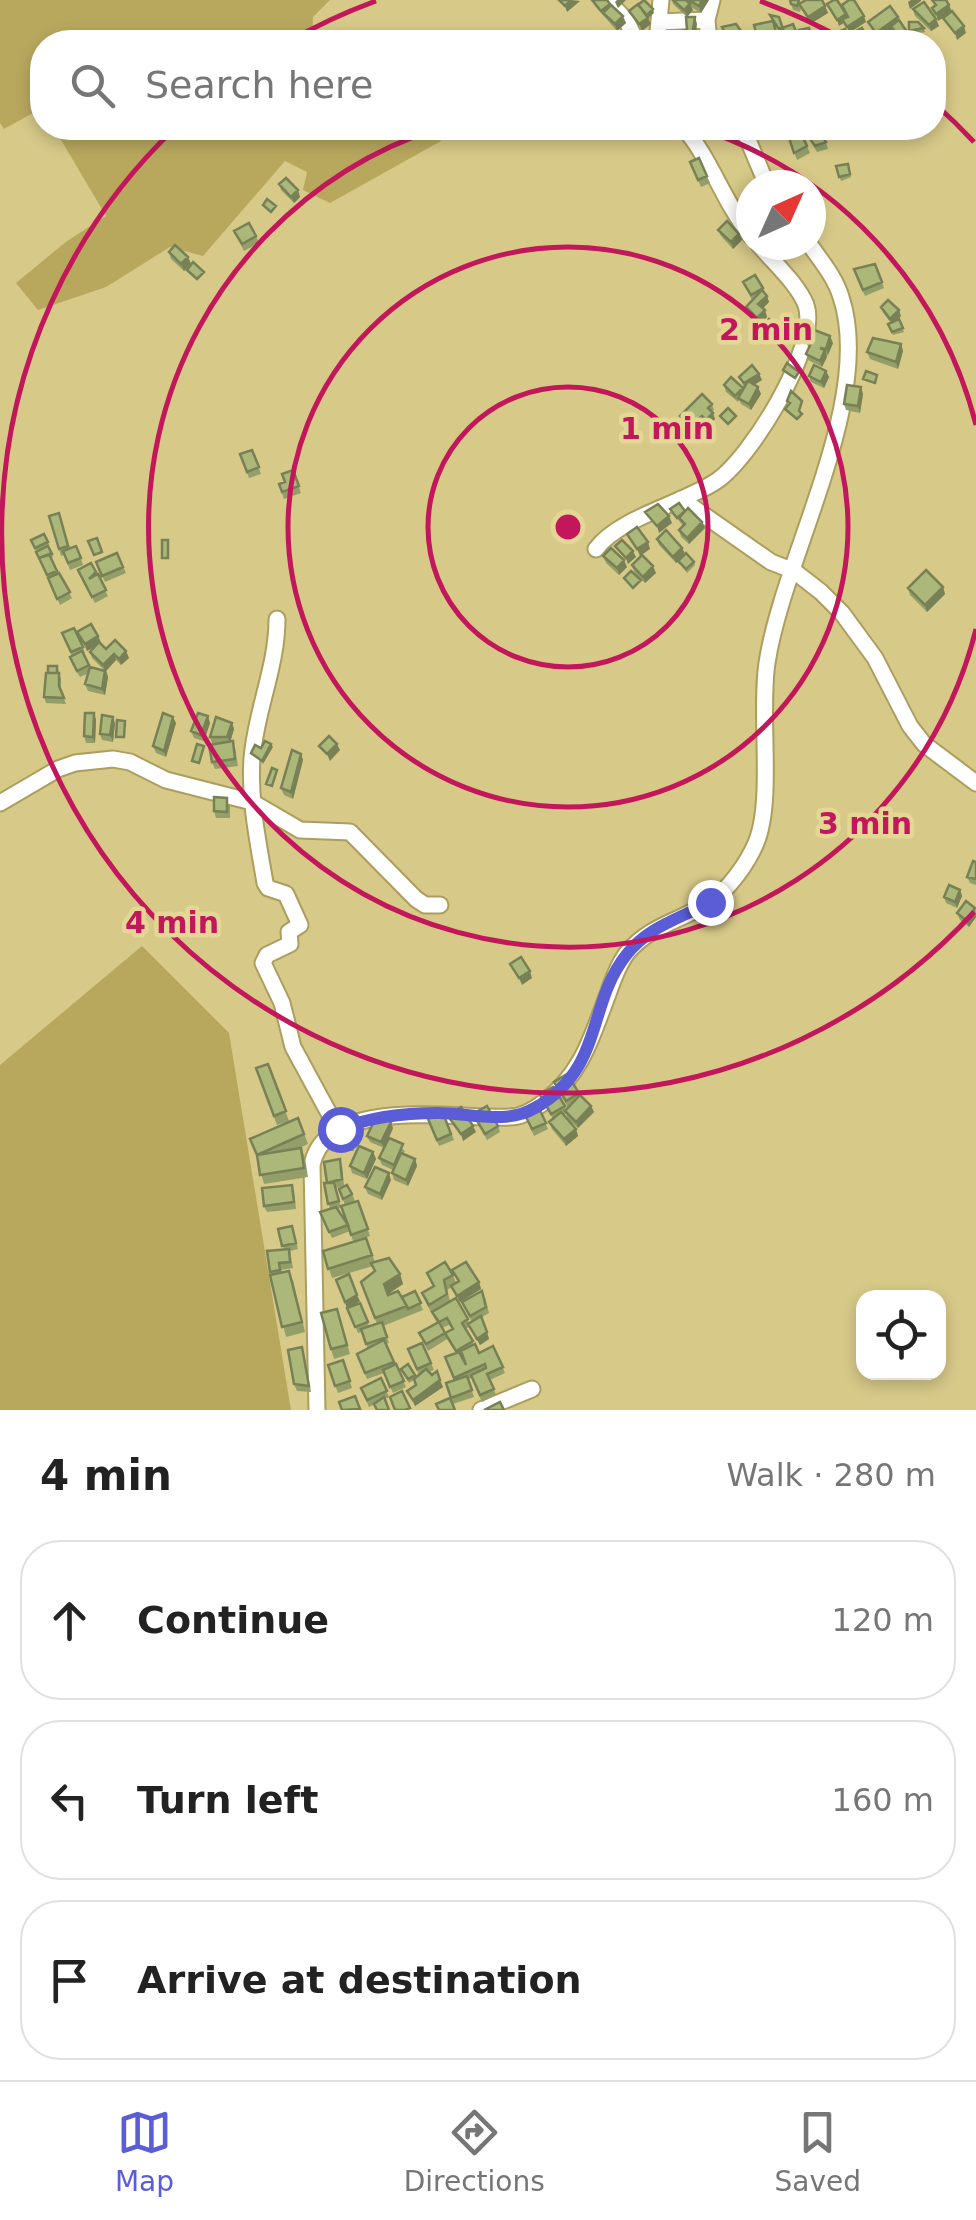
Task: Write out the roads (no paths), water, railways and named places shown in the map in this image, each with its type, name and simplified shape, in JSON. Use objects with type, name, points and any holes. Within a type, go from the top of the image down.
[{"type":"street","points":[[607,0],[631,30]]},
{"type":"street","points":[[658,30],[661,0]]},
{"type":"street","points":[[708,30],[712,0]]},
{"type":"street","points":[[659,22],[707,20]]},
{"type":"street","points":[[694,140],[707,156],[736,215]]},
{"type":"street","points":[[747,140],[761,170]]},
{"type":"street","points":[[596,550],[611,535],[719,480],[740,461],[803,352],[806,304],[770,260]]},
{"type":"street","points":[[318,1410],[312,1166],[319,1148],[338,1130],[374,1119],[425,1113],[520,1116],[542,1104],[571,1078],[584,1058],[626,954],[652,930],[720,894],[756,842],[763,813],[767,663],[841,410],[848,366],[842,299],[821,260]]},
{"type":"street","points":[[681,499],[821,592],[856,630],[924,744],[976,782]]},
{"type":"street","points":[[277,619],[271,675],[252,756],[252,802],[266,886],[284,892],[300,925],[289,932],[290,944],[265,957],[264,967],[282,1003],[293,1046],[338,1130]]},
{"type":"street","points":[[0,803],[75,763],[130,762],[166,780],[252,802],[300,830],[340,830],[355,835],[416,900],[425,905],[440,905]]},
{"type":"street","points":[[481,1410],[532,1389]]}]
